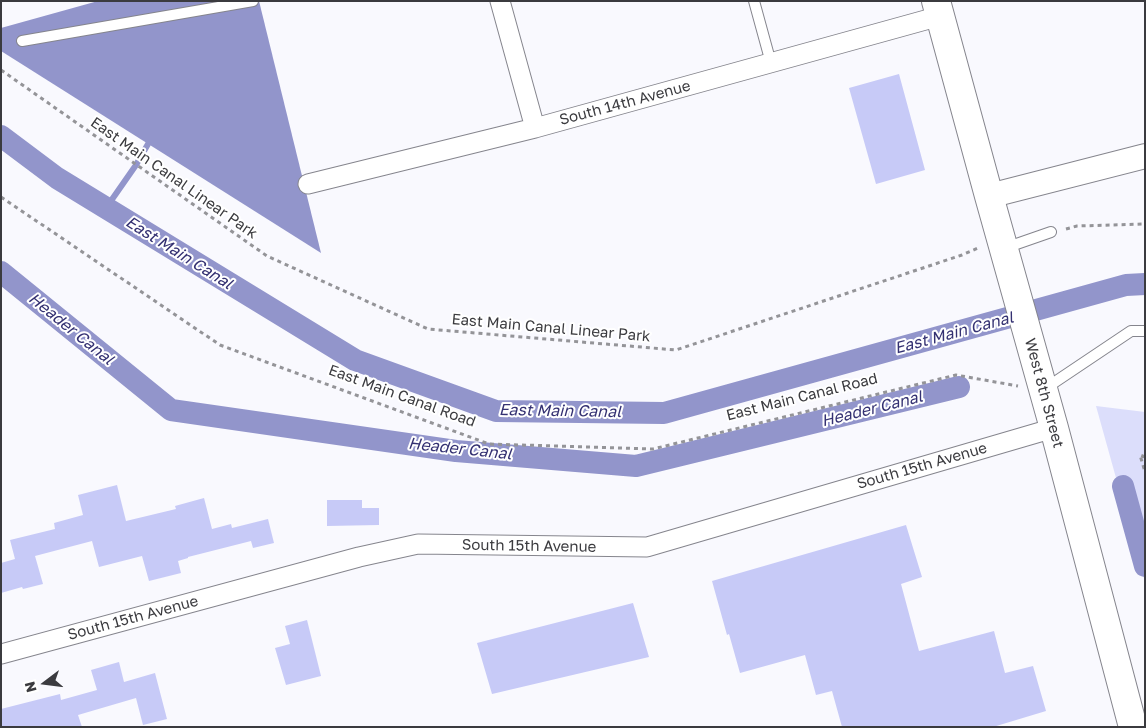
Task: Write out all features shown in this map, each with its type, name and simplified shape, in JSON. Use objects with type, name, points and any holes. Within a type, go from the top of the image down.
[{"type":"main road","name":"West 8th Street","points":[[938,9],[988,196],[1054,428],[1133,727]]},
{"type":"street","points":[[500,1],[535,128]]},
{"type":"street","name":"South 14th Avenue","points":[[308,184],[535,128],[771,63],[938,9]]},
{"type":"street","points":[[988,196],[1145,156]]},
{"type":"street","name":"South 15th Avenue","points":[[1,654],[359,557],[418,544],[646,547],[1054,428]]},
{"type":"lane","points":[[22,41],[254,1]]},
{"type":"lane","points":[[754,1],[771,63]]},
{"type":"lane","points":[[1002,242],[1051,232]]},
{"type":"lane","points":[[1043,390],[1131,331],[1145,331]]},
{"type":"path","name":"East Main Canal Linear Park","points":[[1,70],[267,256],[428,329],[676,350],[1002,242]]},
{"type":"path","name":"East Main Canal Road","points":[[1,197],[220,345],[489,444],[653,449],[956,375],[1043,390]]},
{"type":"path","points":[[1051,232],[1076,226],[1145,224]]},
{"type":"path","points":[[1145,457],[1140,455],[1145,472]]},
{"type":"shaded area","points":[[1096,406],[1145,412],[1145,582]]},
{"type":"water","points":[[98,1],[259,1],[321,253],[1,51],[1,28]]},
{"type":"building","points":[[899,74],[925,170],[876,184],[849,88]]},
{"type":"building","points":[[117,485],[126,521],[176,509],[175,506],[204,498],[212,529],[231,524],[232,528],[268,519],[274,543],[253,548],[251,541],[188,557],[178,561],[181,573],[149,581],[142,556],[99,567],[92,541],[35,556],[43,584],[1,593],[1,563],[15,559],[10,540],[55,529],[54,523],[83,515],[78,495]]},
{"type":"building","points":[[327,500],[362,500],[362,508],[379,508],[379,525],[327,526]]},
{"type":"building","points":[[906,525],[922,577],[901,584],[919,651],[994,631],[1005,673],[1033,666],[1046,711],[993,727],[842,727],[832,691],[816,695],[805,655],[740,673],[712,581]]},
{"type":"building","points":[[633,603],[649,657],[492,694],[477,643]]},
{"type":"building","points":[[307,620],[321,676],[286,685],[275,648],[290,644],[285,626]]},
{"type":"building","points":[[119,662],[124,682],[155,673],[167,719],[143,725],[136,698],[78,715],[82,727],[1,727],[1,709],[60,694],[61,700],[97,690],[91,670]]},
{"type":"waterway","name":"East Main Canal","points":[[1,136],[57,178],[355,360],[496,411],[664,413],[1126,285],[1145,284]]},
{"type":"waterway","points":[[106,208],[148,144]]},
{"type":"waterway","name":"Header Canal","points":[[1,272],[171,410],[456,451],[636,466],[959,387]]},
{"type":"waterway","points":[[1123,486],[1145,566]]}]
